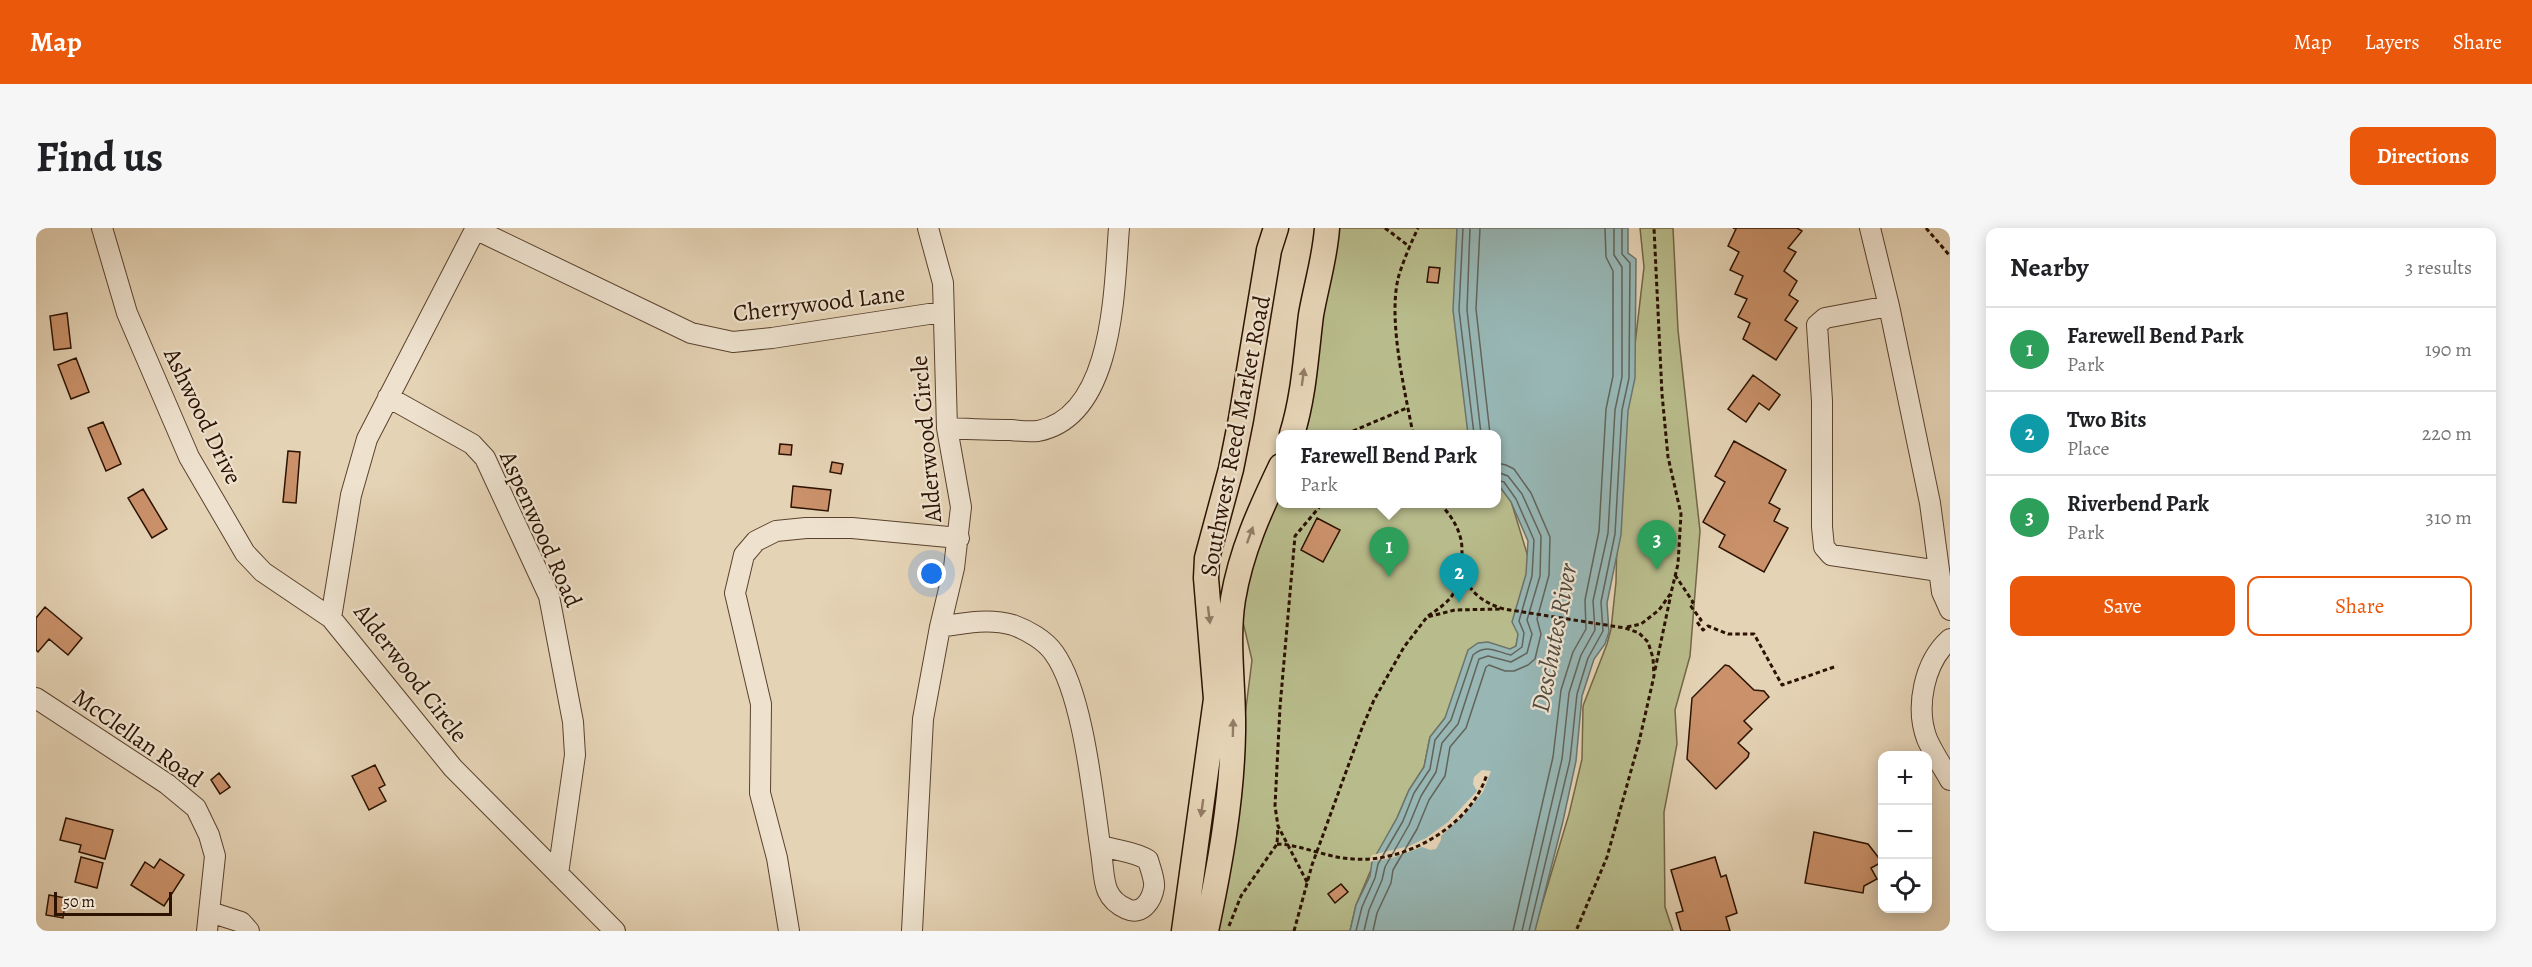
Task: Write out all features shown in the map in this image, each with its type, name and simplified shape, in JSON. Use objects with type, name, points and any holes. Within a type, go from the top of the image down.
[{"type":"main road","name":"Southwest Reed Market Road","points":[[1184,931],[1216,699],[1216,671],[1208,606],[1207,558],[1233,459],[1269,249],[1276,228]]},
{"type":"main road","points":[[1293,430],[1299,405],[1312,311],[1326,245],[1327,228]]},
{"type":"main road","name":"Southwest Reed Market Road","points":[[1206,931],[1231,777],[1233,601],[1249,536],[1276,477]]},
{"type":"street","name":"Ashwood Drive","points":[[102,228],[128,313],[189,457],[245,552],[263,572],[331,618]]},
{"type":"street","name":"Alderwood Circle","points":[[476,228],[388,397],[360,459],[344,532],[331,618],[453,768],[615,931]]},
{"type":"street","name":"Cherrywood Lane","points":[[476,228],[692,333],[718,340],[733,342],[772,338],[942,312]]},
{"type":"street","name":"Alderwood Circle","points":[[912,931],[923,719],[940,627],[954,568],[961,507],[947,429],[942,312],[943,282],[928,228]]},
{"type":"street","points":[[947,429],[1037,431],[1060,423],[1077,408],[1092,384],[1105,351],[1112,316],[1119,228]]},
{"type":"street","points":[[1870,228],[1889,306],[1930,503],[1942,592],[1950,610]]},
{"type":"street","points":[[1889,306],[1825,318],[1817,325],[1822,401],[1824,546],[1831,555],[1939,572]]},
{"type":"street","name":"Aspenwood Road","points":[[388,397],[453,432],[471,444],[485,458],[549,596],[573,722],[575,755],[558,874]]},
{"type":"street","points":[[789,931],[777,858],[760,793],[761,704],[735,593],[744,555],[756,541],[776,531],[806,528],[852,528],[959,538]]},
{"type":"street","points":[[940,627],[990,622],[1013,625],[1037,637],[1053,651],[1064,670],[1084,740],[1100,845]]},
{"type":"street","points":[[1950,639],[1930,665],[1921,704],[1927,738],[1950,780]]},
{"type":"street","name":"McClellan Road","points":[[36,698],[167,784],[196,808],[209,835],[215,856],[208,922]]},
{"type":"street","points":[[208,922],[241,922],[249,931]]},
{"type":"path","points":[[1385,228],[1410,247]]},
{"type":"path","points":[[1412,430],[1402,382],[1395,303],[1399,276],[1418,228]]},
{"type":"path","points":[[1625,628],[1641,624],[1659,609],[1671,593],[1678,564],[1681,514],[1668,457],[1665,426],[1654,228]]},
{"type":"path","points":[[1926,228],[1950,256]]},
{"type":"path","points":[[1357,430],[1407,408]]},
{"type":"path","points":[[1228,931],[1241,896],[1276,844],[1278,826],[1275,806],[1280,706],[1295,536],[1319,508]]},
{"type":"path","points":[[1443,508],[1455,524],[1461,540],[1463,571],[1477,596],[1489,604],[1504,609],[1625,628],[1639,633],[1648,642],[1653,658],[1654,676]]},
{"type":"path","points":[[1294,931],[1306,882],[1374,700],[1404,647],[1426,617],[1449,602],[1458,584],[1462,558]]},
{"type":"path","points":[[1675,575],[1693,602],[1690,605],[1701,620],[1697,622],[1703,630],[1708,626],[1728,634],[1754,634],[1782,685],[1837,666]]},
{"type":"path","points":[[1576,931],[1607,857],[1639,742],[1675,575]]},
{"type":"path","points":[[1426,617],[1455,610],[1504,609]]},
{"type":"path","points":[[1276,844],[1318,851],[1346,859],[1359,860],[1391,855],[1417,846],[1442,831],[1462,815],[1477,797],[1487,774]]},
{"type":"path","points":[[1278,826],[1306,882]]},
{"type":"green space","points":[[1335,228],[1487,228],[1492,430],[1302,430]]},
{"type":"green space","points":[[1640,228],[1673,228],[1678,330],[1700,531],[1690,656],[1675,710],[1677,744],[1664,812],[1665,907],[1673,931],[1534,931],[1569,814],[1582,759],[1583,706],[1611,629],[1616,582],[1618,491],[1644,267]]},
{"type":"green space","points":[[1501,468],[1532,570],[1516,646],[1445,718],[1430,737],[1424,767],[1409,790],[1379,851],[1356,905],[1350,931],[1218,931],[1252,660],[1242,618],[1251,562],[1276,503],[1276,508],[1501,508]]},
{"type":"water","name":"Deschutes River","points":[[1457,228],[1628,228],[1628,253],[1636,259],[1635,378],[1628,411],[1621,535],[1607,603],[1609,632],[1605,644],[1594,659],[1582,696],[1576,761],[1535,931],[1350,931],[1356,905],[1370,876],[1372,862],[1397,818],[1409,790],[1424,767],[1430,737],[1445,718],[1468,650],[1478,643],[1488,642],[1510,649],[1516,646],[1518,634],[1512,622],[1526,574],[1528,541],[1511,502],[1501,488],[1501,430],[1468,430],[1453,310]]},
{"type":"pier","points":[[1482,770],[1491,771],[1483,792],[1464,815],[1441,836],[1436,849],[1430,850],[1422,847],[1392,858],[1369,862],[1372,855],[1409,846],[1426,838],[1448,822],[1477,791],[1473,784],[1474,777]]},
{"type":"building","points":[[1733,228],[1797,228],[1802,231],[1788,248],[1796,252],[1784,271],[1797,281],[1789,295],[1798,301],[1785,320],[1797,328],[1776,360],[1743,339],[1750,323],[1738,317],[1747,299],[1735,294],[1743,276],[1730,270],[1739,252],[1728,246],[1736,229]]},
{"type":"building","points":[[1429,267],[1440,268],[1438,283],[1427,282]]},
{"type":"building","points":[[67,313],[71,348],[54,350],[50,316]]},
{"type":"building","points":[[76,358],[89,392],[71,399],[58,365]]},
{"type":"building","points":[[1753,375],[1780,395],[1769,410],[1759,403],[1746,422],[1728,409]]},
{"type":"building","points":[[103,422],[121,464],[106,471],[88,428]]},
{"type":"building","points":[[1734,441],[1786,470],[1769,503],[1780,509],[1774,521],[1788,528],[1764,572],[1719,547],[1725,535],[1703,522],[1725,482],[1715,476]]},
{"type":"building","points":[[780,444],[792,445],[791,455],[779,454]]},
{"type":"building","points":[[288,451],[300,452],[296,503],[283,502]]},
{"type":"building","points":[[832,462],[843,464],[841,474],[830,472]]},
{"type":"building","points":[[793,486],[831,490],[828,511],[791,507]]},
{"type":"building","points":[[143,489],[167,529],[152,538],[128,498]]},
{"type":"building","points":[[1317,518],[1340,530],[1323,562],[1301,550]]},
{"type":"building","points":[[45,607],[82,638],[68,655],[49,639],[38,652],[36,650],[36,618]]},
{"type":"building","points":[[1725,665],[1729,666],[1754,690],[1764,691],[1769,697],[1744,721],[1752,729],[1738,743],[1749,753],[1748,757],[1716,789],[1687,759],[1692,698]]},
{"type":"building","points":[[375,765],[385,785],[379,788],[386,801],[369,810],[352,776]]},
{"type":"building","points":[[219,773],[230,787],[220,794],[211,780]]},
{"type":"building","points":[[66,818],[113,830],[105,859],[79,852],[81,845],[60,840]]},
{"type":"building","points":[[1814,832],[1868,844],[1878,857],[1878,864],[1871,868],[1877,879],[1864,886],[1863,893],[1805,883]]},
{"type":"building","points":[[81,857],[103,863],[97,888],[75,882]]},
{"type":"building","points":[[1715,857],[1721,877],[1726,875],[1737,913],[1726,917],[1730,931],[1681,931],[1676,913],[1683,911],[1671,870]]},
{"type":"building","points":[[160,859],[184,875],[164,906],[131,885],[145,862],[154,868]]},
{"type":"building","points":[[1341,884],[1348,892],[1335,903],[1328,894]]},
{"type":"building","points":[[49,895],[66,898],[63,918],[46,915]]},
{"type":"place","name":"Riverbend Park","points":[[1657,570]]},
{"type":"place","name":"Farewell Bend Park","points":[[1389,577]]},
{"type":"place","name":"Two Bits","points":[[1459,603]]}]
